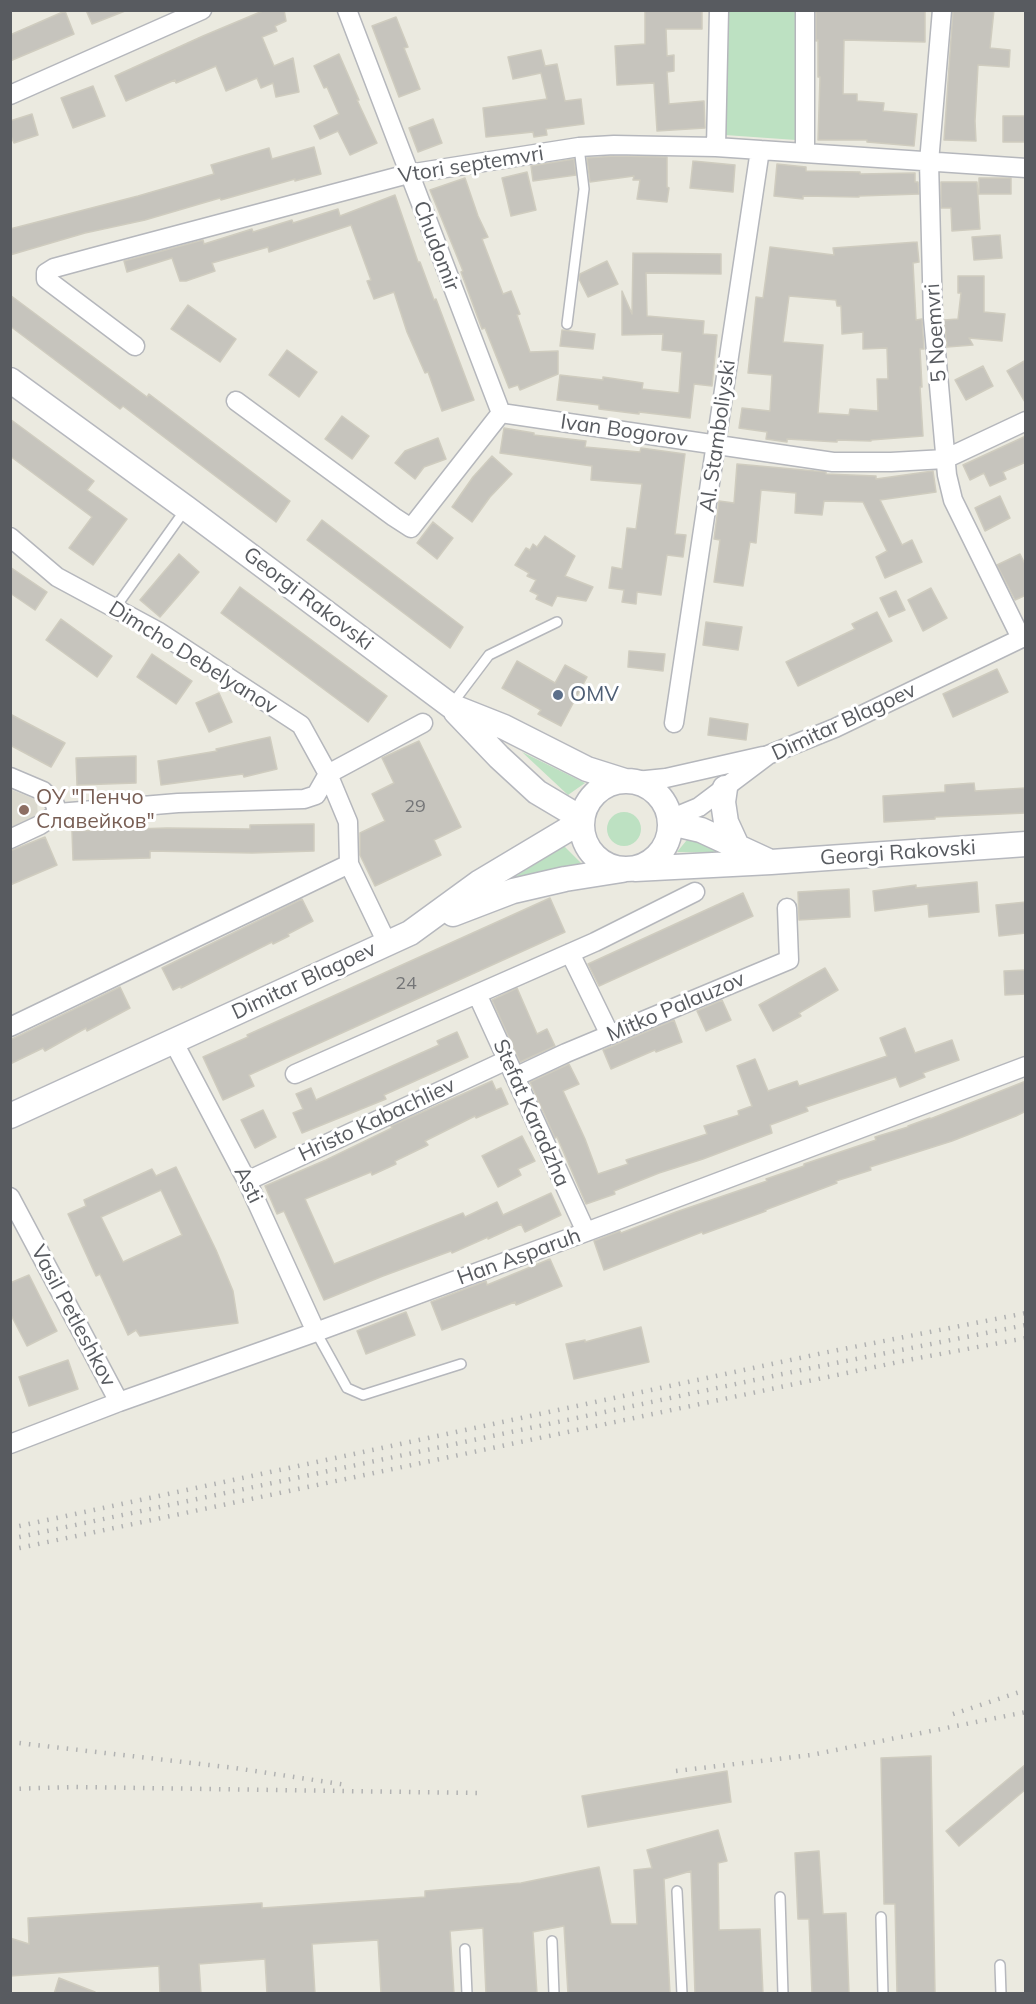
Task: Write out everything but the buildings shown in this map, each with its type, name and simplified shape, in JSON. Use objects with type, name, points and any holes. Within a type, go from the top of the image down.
[{"type":"street","points":[[10,95],[202,10]]},
{"type":"street","name":"Chudomir","points":[[346,10],[501,413]]},
{"type":"street","points":[[716,147],[719,10]]},
{"type":"street","points":[[805,10],[805,152]]},
{"type":"street","name":"5 Noemvri","points":[[942,10],[929,162],[933,318],[945,459],[953,500],[1023,637]]},
{"type":"street","name":"Vtori septemvri","points":[[135,346],[46,279],[45,273],[91,258],[408,174],[579,147],[614,145],[716,147],[1026,168]]},
{"type":"street","name":"Al. Stamboliyski","points":[[674,723],[760,150]]},
{"type":"street","name":"Georgi Rakovski","points":[[10,381],[186,508],[451,706],[504,727],[587,769],[630,781]]},
{"type":"street","points":[[236,401],[411,528],[501,413]]},
{"type":"street","name":"Ivan Bogorov","points":[[501,413],[833,462],[945,459],[1026,421]]},
{"type":"street","name":"Dimcho Debelyanov","points":[[10,537],[57,577],[159,632],[301,725],[328,774],[348,822],[349,864]]},
{"type":"street","name":"Dimitar Blagoev","points":[[671,821],[699,807],[768,755],[835,728],[1023,637]]},
{"type":"street","points":[[451,706],[499,757],[537,792],[582,819]]},
{"type":"street","points":[[10,839],[40,825],[58,813],[178,803],[304,798],[316,795],[328,774],[423,723]]},
{"type":"street","points":[[630,781],[648,786],[659,795],[671,821],[670,836],[657,857],[647,864],[630,869],[611,867],[598,860],[588,849],[583,835],[582,819],[590,799],[597,791],[615,782],[666,778],[768,755]]},
{"type":"street","points":[[10,777],[43,791],[54,802],[58,813]]},
{"type":"street","points":[[725,788],[723,802],[726,822],[737,846]]},
{"type":"street","points":[[526,853],[544,828],[547,812],[537,792]]},
{"type":"street","name":"Dimitar Blagoev","points":[[10,1116],[410,933],[480,882],[582,819]]},
{"type":"street","name":"Georgi Rakovski","points":[[671,821],[701,830],[771,862]]},
{"type":"street","name":"Georgi Rakovski","points":[[410,933],[475,904],[513,891],[565,879],[630,869],[771,862],[1026,844]]},
{"type":"street","points":[[10,1027],[349,864],[387,943]]},
{"type":"street","points":[[295,1074],[570,953],[695,892]]},
{"type":"street","name":"Mitko Palauzov","points":[[515,1077],[789,960],[788,908]]},
{"type":"street","points":[[570,953],[610,1035]]},
{"type":"street","name":"Stefat Karadzha","points":[[477,994],[586,1232]]},
{"type":"street","name":"Asti","points":[[172,1041],[247,1181],[316,1332]]},
{"type":"street","name":"Hristo Kabachliev","points":[[247,1181],[507,1060]]},
{"type":"street","name":"Han Asparuh","points":[[10,1444],[586,1232],[1026,1066]]},
{"type":"street","name":"Vasil Petleshkov","points":[[10,1197],[119,1402]]},
{"type":"lane","points":[[567,324],[584,189],[579,147]]},
{"type":"lane","points":[[115,608],[186,508]]},
{"type":"lane","points":[[451,706],[489,655],[557,622]]},
{"type":"lane","points":[[316,1332],[347,1388],[363,1395],[461,1364]]},
{"type":"lane","points":[[677,1890],[682,1994]]},
{"type":"lane","points":[[780,1897],[783,1994]]},
{"type":"lane","points":[[881,1917],[883,1994]]},
{"type":"lane","points":[[552,1941],[554,1994]]},
{"type":"lane","points":[[465,1949],[468,1994]]},
{"type":"lane","points":[[1000,1965],[1001,1994]]},
{"type":"shaded area","name":"ОУ \"Пенчо Славейков\"","points":[[10,789],[37,800],[38,820],[10,832]]},
{"type":"green space","points":[[727,11],[797,11],[796,140],[725,135]]},
{"type":"green space","points":[[522,752],[585,783],[568,795]]},
{"type":"green space","points":[[624,812],[636,817],[641,829],[636,841],[624,846],[612,841],[607,829],[612,817]]},
{"type":"green space","points":[[691,835],[709,843],[718,853],[677,852]]},
{"type":"green space","points":[[564,846],[587,869],[505,883]]},
{"type":"railway","points":[[10,1528],[823,1353],[1026,1313]]},
{"type":"railway","points":[[10,1539],[806,1369],[1026,1325]]},
{"type":"railway","points":[[10,1550],[908,1360],[1026,1338]]},
{"type":"railway","points":[[953,1714],[1026,1690]]},
{"type":"railway","points":[[676,1771],[811,1755],[1026,1712]]},
{"type":"railway","points":[[10,1742],[235,1768],[347,1785]]},
{"type":"railway","points":[[10,1789],[75,1787],[477,1793]]},
{"type":"place","name":"OMV","points":[[558,695]]},
{"type":"place","name":"ОУ \"Пенчо Славейков\"","points":[[24,810]]}]
